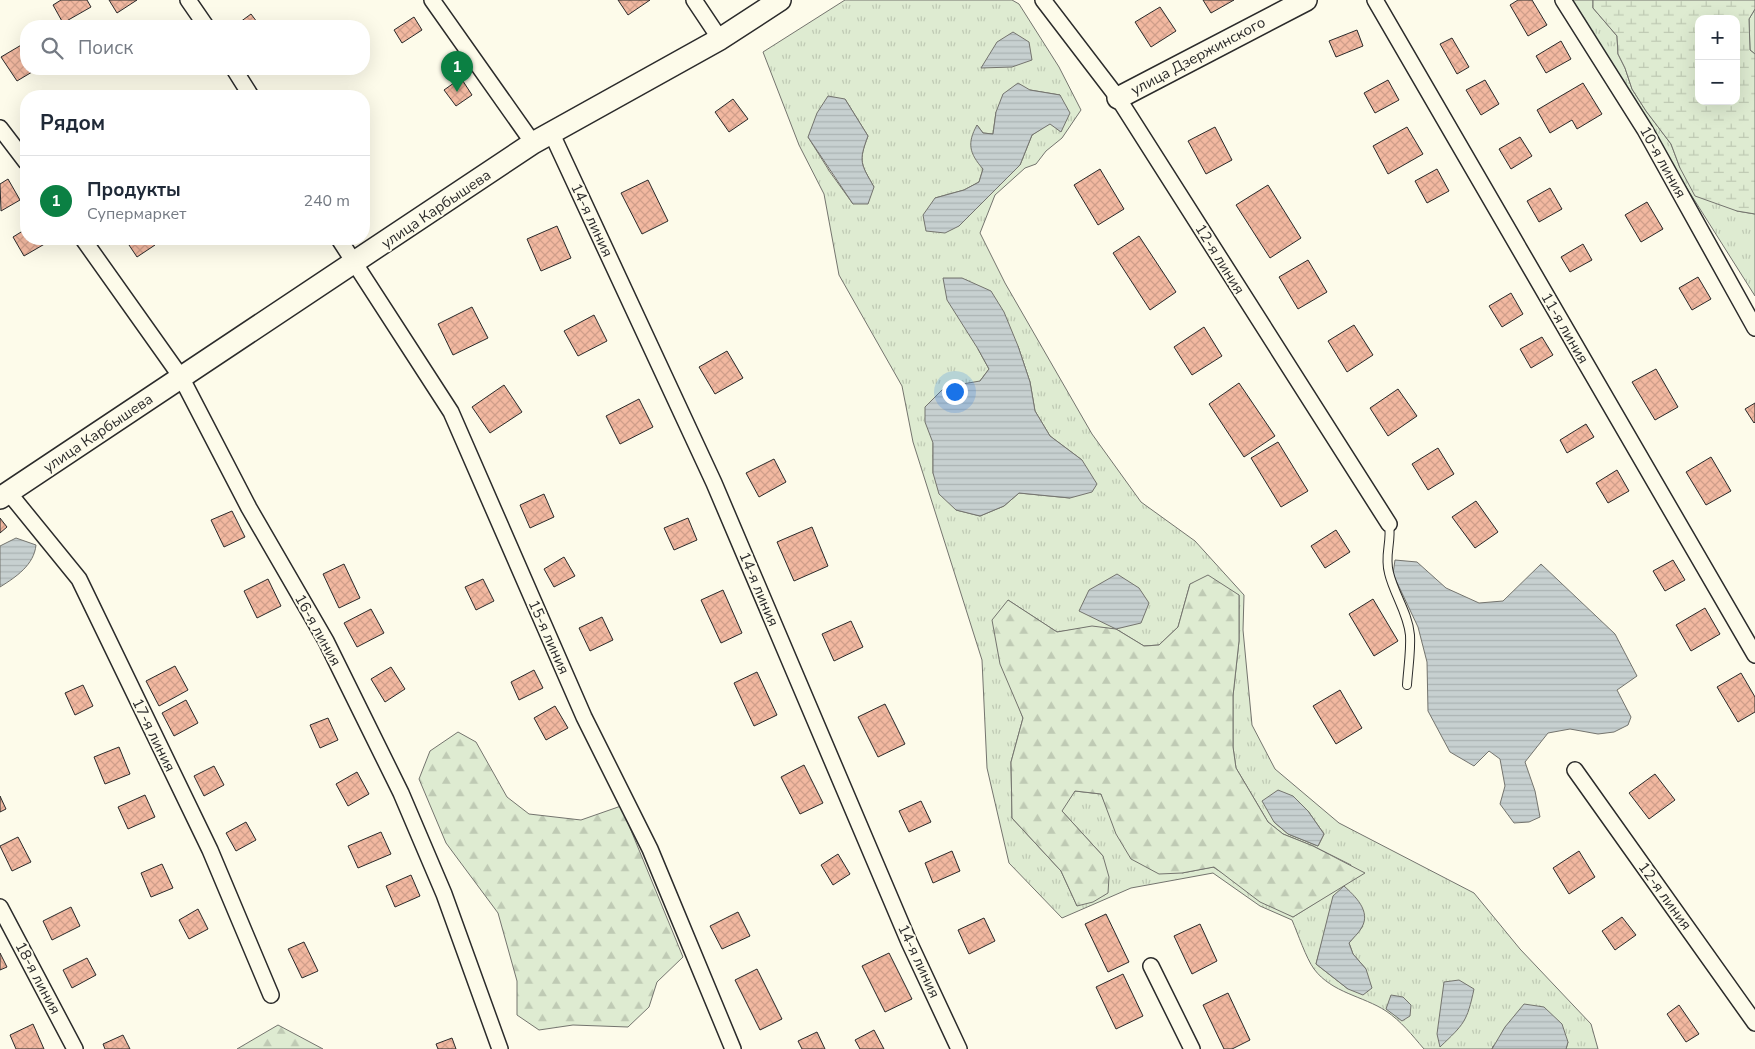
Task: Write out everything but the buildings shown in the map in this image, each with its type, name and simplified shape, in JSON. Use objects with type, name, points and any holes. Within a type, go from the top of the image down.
[{"type":"main road","name":"улица Карбышева","points":[[4,495],[354,264],[533,143],[720,39],[780,0]]},
{"type":"main road","name":"улица Дзержинского","points":[[1118,98],[1306,0]]},
{"type":"street","points":[[188,0],[202,20]]},
{"type":"street","points":[[432,0],[533,143]]},
{"type":"street","points":[[694,0],[720,39]]},
{"type":"street","name":"12-я линия","points":[[1043,0],[1118,98],[1389,524]]},
{"type":"street","name":"11-я линия","points":[[1375,0],[1755,655]]},
{"type":"street","name":"10-я линия","points":[[1563,0],[1645,130],[1755,328]]},
{"type":"street","points":[[238,75],[247,90]]},
{"type":"street","points":[[0,128],[20,154]]},
{"type":"street","name":"14-я линия","points":[[552,132],[714,483],[905,933],[959,1049]]},
{"type":"street","name":"16-я линия","points":[[87,245],[181,377],[249,508],[326,641],[401,793],[444,894],[500,1049]]},
{"type":"street","name":"15-я линия","points":[[343,245],[451,412],[584,717],[650,850],[733,1049]]},
{"type":"street","name":"17-я линия","points":[[4,495],[79,579],[210,850],[271,995]]},
{"type":"street","name":"12-я линия","points":[[1575,770],[1755,1023]]},
{"type":"street","name":"18-я линия","points":[[0,907],[75,1049]]},
{"type":"street","points":[[1152,966],[1192,1049]]},
{"type":"lane","points":[[1389,524],[1391,534],[1386,556],[1389,574],[1406,616],[1410,635],[1407,685]]},
{"type":"green space","points":[[845,0],[1012,0],[1019,4],[1059,67],[1081,110],[1062,138],[1046,151],[1036,164],[1025,168],[995,195],[980,233],[1005,283],[1092,434],[1141,502],[1195,541],[1244,595],[1243,630],[1252,725],[1275,769],[1339,823],[1474,893],[1520,949],[1591,1024],[1598,1049],[1566,1049],[1568,1042],[1493,1046],[1492,1049],[1424,1049],[1411,1033],[1386,1011],[1339,989],[1321,977],[1308,959],[1292,920],[1260,906],[1213,873],[1131,888],[1062,918],[1009,863],[987,768],[982,660],[913,442],[902,386],[839,275],[824,194],[799,145],[763,52]],"holes":[[[1030,90],[1060,95],[1061,131],[1050,123],[1032,135],[1020,165],[959,226],[935,198],[964,190],[979,182],[983,169],[977,125],[983,133],[993,134],[996,112]],[[845,99],[868,136],[862,163],[874,187],[853,204],[808,137]],[[1018,346],[1030,382],[1035,411],[1050,436],[1082,460],[1070,498],[1019,493],[1004,506],[980,516],[956,510],[933,473],[933,443],[989,369],[978,349]],[[1190,584],[1239,595],[1239,641],[1233,696],[1233,747],[1236,768],[1268,822],[1283,834],[1313,846],[1351,865],[1345,884],[1293,917],[1213,867],[1182,873],[1108,810],[1101,794],[1075,791],[1061,810],[1103,856],[1077,906],[1061,871],[1012,818],[1011,762],[1023,718],[1016,699],[1008,600],[1057,632],[1092,627],[1116,629],[1144,646],[1159,645],[1178,627]],[[1293,796],[1308,811],[1324,834],[1318,846],[1288,834],[1274,822]],[[1363,926],[1349,943],[1353,954],[1366,969],[1348,989],[1316,964],[1322,942]]]},
{"type":"green space","points":[[1568,0],[1593,0],[1593,8],[1617,36],[1618,54],[1632,89],[1671,144],[1680,168],[1737,211],[1755,214],[1755,296]]},
{"type":"green space","points":[[1593,0],[1755,0],[1755,9],[1749,19],[1750,50],[1755,54],[1755,214],[1737,211],[1695,196],[1680,168],[1671,144],[1632,89],[1618,54],[1617,36],[1593,8]]},
{"type":"green space","points":[[1755,9],[1755,54],[1750,50],[1749,19]]},
{"type":"green space","points":[[1208,575],[1239,595],[1239,641],[1233,696],[1233,747],[1236,768],[1268,822],[1283,834],[1313,846],[1365,873],[1293,917],[1260,902],[1214,867],[1182,873],[1159,874],[1131,859],[1116,834],[1101,794],[1075,791],[1062,811],[1103,856],[1109,877],[1108,893],[1093,902],[1077,906],[1061,871],[1012,818],[1011,762],[1023,718],[1000,664],[992,620],[1008,600],[1057,632],[1092,626],[1116,629],[1144,646],[1159,645],[1178,627],[1190,584]]},
{"type":"green space","points":[[458,732],[476,742],[507,797],[529,814],[581,820],[621,806],[683,957],[657,982],[649,1007],[628,1027],[573,1025],[539,1030],[517,1015],[517,981],[498,913],[446,843],[419,779],[430,751]]},
{"type":"green space","points":[[278,1025],[323,1049],[237,1049]]},
{"type":"shaded area","points":[[1013,32],[1029,42],[1032,60],[1012,67],[981,68],[997,42]]},
{"type":"shaded area","points":[[1018,83],[1030,90],[1060,95],[1070,113],[1061,132],[1050,124],[1032,135],[1020,165],[959,226],[945,233],[926,231],[923,215],[935,198],[964,190],[979,182],[983,169],[972,153],[971,143],[974,131],[977,125],[983,133],[993,134],[996,112],[1003,94]]},
{"type":"shaded area","points":[[828,96],[845,99],[868,136],[862,163],[874,187],[868,204],[853,204],[808,137],[817,113]]},
{"type":"shaded area","points":[[943,278],[962,278],[991,291],[1004,312],[1018,346],[1030,382],[1035,411],[1050,436],[1082,460],[1097,484],[1092,492],[1070,498],[1019,493],[1004,506],[980,516],[956,510],[939,494],[933,473],[933,443],[925,422],[925,407],[945,387],[980,381],[989,369],[947,300]]},
{"type":"shaded area","points":[[16,538],[36,545],[35,552],[23,570],[0,587],[0,546]]},
{"type":"shaded area","points":[[1395,560],[1417,562],[1446,588],[1479,603],[1503,601],[1541,564],[1615,634],[1637,676],[1617,690],[1631,717],[1628,725],[1614,732],[1598,734],[1570,729],[1548,733],[1525,762],[1535,791],[1540,817],[1529,822],[1514,823],[1500,804],[1505,786],[1500,759],[1489,751],[1474,766],[1450,752],[1428,711],[1427,662],[1418,627],[1393,574]]},
{"type":"shaded area","points":[[1117,574],[1139,588],[1149,603],[1141,623],[1116,629],[1079,611],[1089,590]]},
{"type":"shaded area","points":[[1278,790],[1293,796],[1308,811],[1324,834],[1318,846],[1288,834],[1274,822],[1262,801]]},
{"type":"shaded area","points":[[1344,886],[1353,894],[1365,915],[1362,927],[1349,943],[1353,954],[1366,969],[1372,988],[1363,995],[1348,989],[1316,964],[1333,896]]},
{"type":"shaded area","points":[[1459,980],[1474,989],[1469,1009],[1463,1022],[1440,1047],[1437,1034],[1444,982]]},
{"type":"shaded area","points":[[1391,995],[1403,997],[1411,1005],[1410,1016],[1402,1021],[1386,1009]]},
{"type":"shaded area","points":[[1524,1004],[1544,1007],[1562,1024],[1568,1042],[1566,1049],[1492,1049],[1505,1027]]},
{"type":"place","name":"Продукты","points":[[457,92]]}]
